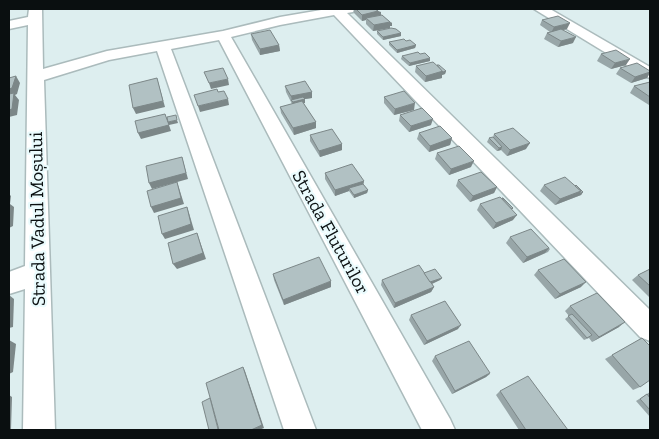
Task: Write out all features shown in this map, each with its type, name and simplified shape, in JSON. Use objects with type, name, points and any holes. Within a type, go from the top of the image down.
[{"type":"street","points":[[540,9],[650,73]]},
{"type":"street","points":[[35,77],[90,60],[343,10],[650,328]]},
{"type":"street","points":[[9,25],[34,14]]},
{"type":"street","name":"Strada Vadul Moșului","points":[[34,14],[39,430]]},
{"type":"street","name":"Strada Fluturilor","points":[[223,35],[438,430]]},
{"type":"street","points":[[162,45],[300,430]]},
{"type":"street","points":[[9,282],[38,272]]},
{"type":"building","points":[[356,9],[375,9],[378,11],[362,15]]},
{"type":"building","points":[[382,15],[390,22],[374,25],[366,18]]},
{"type":"building","points":[[558,16],[570,23],[554,27],[542,20]]},
{"type":"building","points":[[391,28],[401,33],[383,37],[377,31]]},
{"type":"building","points":[[561,29],[576,37],[561,41],[547,33]]},
{"type":"building","points":[[270,30],[279,45],[260,49],[251,34]]},
{"type":"building","points":[[404,39],[406,41],[410,40],[416,45],[397,50],[389,42]]},
{"type":"building","points":[[616,50],[630,59],[615,63],[601,54]]},
{"type":"building","points":[[418,52],[420,54],[425,53],[430,58],[410,63],[402,56]]},
{"type":"building","points":[[433,62],[443,71],[426,76],[416,66]]},
{"type":"building","points":[[637,63],[650,72],[635,77],[620,68]]},
{"type":"building","points":[[437,65],[439,65],[446,71],[443,72]]},
{"type":"building","points":[[223,68],[228,79],[209,83],[204,72]]},
{"type":"building","points":[[16,76],[12,88],[9,89],[9,78]]},
{"type":"building","points":[[157,78],[163,101],[133,108],[129,85]]},
{"type":"building","points":[[305,81],[312,92],[291,96],[285,86]]},
{"type":"building","points":[[650,82],[650,97],[634,86]]},
{"type":"building","points":[[217,89],[218,92],[224,91],[228,99],[198,106],[194,95]]},
{"type":"building","points":[[404,91],[415,103],[395,109],[384,97]]},
{"type":"building","points":[[14,93],[12,109],[9,110],[9,94]]},
{"type":"building","points":[[303,97],[305,99],[293,102],[291,100]]},
{"type":"building","points":[[302,101],[316,122],[293,128],[280,107]]},
{"type":"building","points":[[422,108],[433,119],[411,126],[400,115]]},
{"type":"building","points":[[165,114],[169,125],[138,133],[135,121]]},
{"type":"building","points":[[176,115],[177,120],[168,122],[167,117]]},
{"type":"building","points":[[440,126],[452,138],[430,146],[419,133]]},
{"type":"building","points":[[513,128],[530,143],[510,150],[494,134]]},
{"type":"building","points":[[332,129],[342,144],[319,151],[310,135]]},
{"type":"building","points":[[493,137],[502,147],[499,148],[489,138]]},
{"type":"building","points":[[459,146],[474,161],[451,169],[437,153]]},
{"type":"building","points":[[182,157],[186,173],[149,183],[146,166]]},
{"type":"building","points":[[352,164],[364,181],[335,190],[325,173]]},
{"type":"building","points":[[481,172],[497,187],[473,196],[458,180]]},
{"type":"building","points":[[565,177],[581,191],[560,199],[544,185]]},
{"type":"building","points":[[177,182],[181,198],[151,207],[147,191]]},
{"type":"building","points":[[363,184],[368,190],[354,195],[349,188]]},
{"type":"building","points":[[500,197],[517,215],[496,223],[480,204]]},
{"type":"building","points":[[187,207],[191,224],[162,234],[158,216]]},
{"type":"building","points":[[531,229],[549,248],[527,257],[510,237]]},
{"type":"building","points":[[197,233],[203,253],[173,264],[168,243]]},
{"type":"building","points":[[319,257],[331,281],[283,300],[273,274]]},
{"type":"building","points":[[564,259],[586,282],[560,294],[538,270]]},
{"type":"building","points":[[419,265],[434,287],[395,303],[382,280]]},
{"type":"building","points":[[435,269],[442,278],[430,282],[424,273]]},
{"type":"building","points":[[650,269],[650,286],[638,275]]},
{"type":"building","points":[[597,293],[625,322],[599,337],[570,306]]},
{"type":"building","points":[[445,301],[461,325],[427,341],[411,315]]},
{"type":"building","points":[[572,314],[592,335],[587,338],[568,316]]},
{"type":"building","points":[[642,338],[650,346],[650,380],[640,387],[612,355]]},
{"type":"building","points":[[469,341],[490,373],[455,391],[435,356]]},
{"type":"building","points":[[243,367],[262,425],[251,430],[219,430],[206,383]]},
{"type":"building","points":[[528,376],[568,430],[526,430],[500,391]]},
{"type":"building","points":[[647,394],[650,398],[650,410],[640,399]]},
{"type":"building","points":[[210,398],[218,429],[216,430],[209,430],[202,402]]}]
